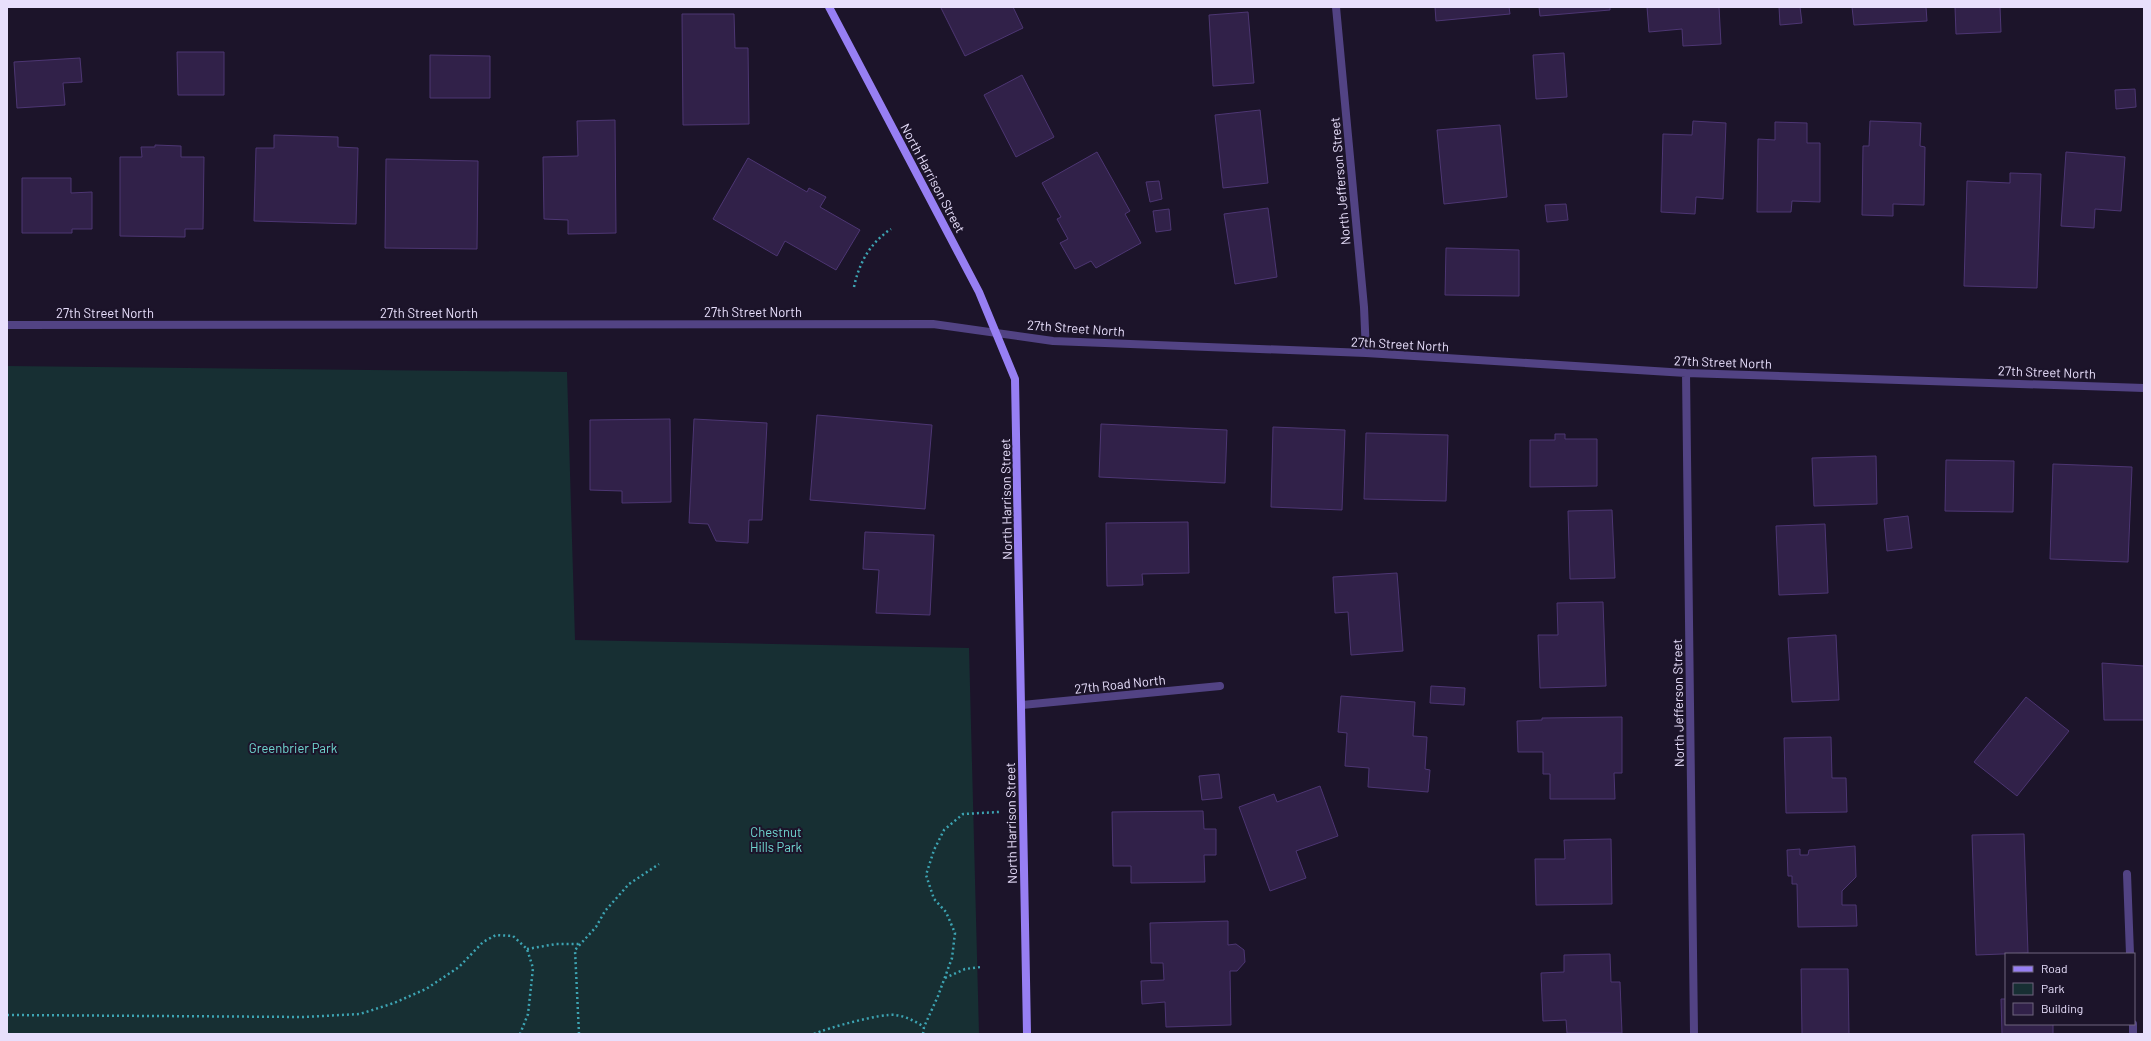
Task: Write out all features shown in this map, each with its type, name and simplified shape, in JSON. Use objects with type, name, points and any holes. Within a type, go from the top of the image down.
[{"type":"street","name":"North Harrison Street","points":[[829,7],[979,292],[1015,379],[1027,1034]]},
{"type":"street","name":"North Jefferson Street","points":[[1336,7],[1364,307],[1366,354]]},
{"type":"street","name":"27th Street North","points":[[7,325],[933,324],[1053,341],[1366,354],[1686,373],[2144,388]]},
{"type":"street","name":"North Jefferson Street","points":[[1686,373],[1694,1034]]},
{"type":"street","name":"27th Road North","points":[[1022,705],[1220,686]]},
{"type":"street","points":[[2127,874],[2130,953]]},
{"type":"path","points":[[854,287],[860,263],[871,246],[882,235],[891,229]]},
{"type":"path","points":[[923,1034],[924,1027],[952,958],[954,933],[946,912],[934,899],[926,875],[934,850],[944,830],[963,814],[1023,810]]},
{"type":"path","points":[[579,1034],[575,950],[596,927],[605,911],[628,884],[659,864]]},
{"type":"path","points":[[7,1015],[303,1017],[360,1014],[394,1003],[426,989],[458,967],[483,942],[496,935],[512,936],[527,949],[533,968],[528,1014],[520,1034]]},
{"type":"path","points":[[527,949],[556,944],[581,944]]},
{"type":"path","points":[[945,978],[965,968],[981,967]]},
{"type":"path","points":[[814,1034],[870,1018],[895,1015],[915,1021],[924,1027]]},
{"type":"green space","name":"Greenbrier Park","points":[[7,366],[567,372],[575,640],[969,648],[979,1034],[7,1034]]},
{"type":"building","points":[[1013,7],[1023,28],[965,56],[941,8]]},
{"type":"building","points":[[1435,7],[1509,7],[1510,14],[1436,21]]},
{"type":"building","points":[[1539,7],[1610,7],[1610,10],[1540,16]]},
{"type":"building","points":[[1647,7],[1719,7],[1721,44],[1683,46],[1682,29],[1649,32]]},
{"type":"building","points":[[1779,7],[1800,7],[1802,23],[1780,25]]},
{"type":"building","points":[[1852,7],[1926,7],[1927,21],[1854,25]]},
{"type":"building","points":[[1955,7],[2000,7],[2001,32],[1956,34]]},
{"type":"building","points":[[1248,12],[1254,83],[1213,86],[1209,15]]},
{"type":"building","points":[[682,14],[734,14],[735,48],[748,48],[749,124],[683,125]]},
{"type":"building","points":[[177,52],[224,52],[224,95],[178,95]]},
{"type":"building","points":[[1564,53],[1567,97],[1536,99],[1533,55]]},
{"type":"building","points":[[430,55],[490,56],[490,98],[430,98]]},
{"type":"building","points":[[80,58],[82,82],[63,83],[65,105],[17,108],[14,62]]},
{"type":"building","points":[[1022,75],[1054,137],[1016,157],[984,95]]},
{"type":"building","points":[[2135,89],[2136,107],[2116,109],[2115,90]]},
{"type":"building","points":[[1260,110],[1268,183],[1223,188],[1215,115]]},
{"type":"building","points":[[615,120],[616,233],[568,234],[568,220],[544,219],[543,157],[578,156],[577,121]]},
{"type":"building","points":[[1693,121],[1726,123],[1723,199],[1696,197],[1695,214],[1661,212],[1663,134],[1692,135]]},
{"type":"building","points":[[1870,121],[1921,123],[1920,146],[1925,147],[1924,205],[1893,204],[1893,216],[1862,215],[1863,146],[1869,146]]},
{"type":"building","points":[[1775,122],[1807,123],[1807,143],[1820,143],[1820,202],[1792,201],[1791,212],[1757,212],[1758,139],[1775,140]]},
{"type":"building","points":[[1500,125],[1507,197],[1444,204],[1437,130]]},
{"type":"building","points":[[274,135],[338,137],[338,147],[358,148],[356,224],[254,221],[256,148],[274,148]]},
{"type":"building","points":[[155,145],[181,146],[181,157],[204,157],[203,229],[185,229],[185,237],[120,236],[120,157],[142,157],[141,147],[155,147]]},
{"type":"building","points":[[1097,152],[1130,211],[1125,214],[1141,243],[1096,268],[1091,261],[1075,269],[1060,243],[1068,239],[1057,219],[1061,217],[1042,183]]},
{"type":"building","points":[[2066,152],[2125,157],[2121,211],[2095,209],[2094,228],[2061,226]]},
{"type":"building","points":[[748,158],[807,192],[809,188],[826,197],[820,207],[860,230],[836,270],[785,241],[777,256],[713,219]]},
{"type":"building","points":[[386,159],[478,161],[477,249],[385,248]]},
{"type":"building","points":[[2010,173],[2041,174],[2037,288],[1964,286],[1967,181],[2010,183]]},
{"type":"building","points":[[22,178],[71,178],[71,193],[92,192],[92,229],[72,229],[72,233],[22,233]]},
{"type":"building","points":[[1159,181],[1162,199],[1150,202],[1146,182]]},
{"type":"building","points":[[1566,204],[1568,220],[1547,222],[1545,205]]},
{"type":"building","points":[[1268,208],[1277,277],[1235,284],[1224,214]]},
{"type":"building","points":[[1169,209],[1171,230],[1156,232],[1153,211]]},
{"type":"building","points":[[1446,248],[1519,250],[1519,296],[1445,295]]},
{"type":"building","points":[[817,415],[932,425],[925,509],[810,500]]},
{"type":"building","points":[[670,419],[671,502],[622,503],[622,491],[590,490],[590,420]]},
{"type":"building","points":[[694,419],[767,423],[762,520],[749,520],[748,543],[716,541],[708,524],[689,523]]},
{"type":"building","points":[[1101,424],[1227,430],[1225,483],[1099,477]]},
{"type":"building","points":[[1273,427],[1345,430],[1342,510],[1271,507]]},
{"type":"building","points":[[1366,433],[1448,435],[1446,501],[1364,499]]},
{"type":"building","points":[[1555,434],[1565,434],[1565,439],[1597,439],[1597,486],[1530,487],[1530,440],[1555,440]]},
{"type":"building","points":[[1876,456],[1877,504],[1814,506],[1812,458]]},
{"type":"building","points":[[1946,460],[2014,461],[2013,512],[1945,511]]},
{"type":"building","points":[[2053,464],[2132,467],[2128,562],[2050,559]]},
{"type":"building","points":[[1612,510],[1615,578],[1570,579],[1568,511]]},
{"type":"building","points":[[1908,516],[1912,548],[1887,551],[1884,519]]},
{"type":"building","points":[[1188,522],[1189,573],[1142,574],[1143,585],[1107,586],[1106,523]]},
{"type":"building","points":[[1825,524],[1828,593],[1779,595],[1776,526]]},
{"type":"building","points":[[865,532],[934,535],[930,615],[876,613],[879,570],[863,569]]},
{"type":"building","points":[[1397,573],[1403,651],[1351,655],[1348,612],[1335,613],[1333,577]]},
{"type":"building","points":[[1603,602],[1606,686],[1540,688],[1538,635],[1558,635],[1557,603]]},
{"type":"building","points":[[1836,635],[1839,700],[1792,702],[1788,638]]},
{"type":"building","points":[[2102,663],[2144,666],[2144,720],[2104,720]]},
{"type":"building","points":[[1431,686],[1465,688],[1464,705],[1430,703]]},
{"type":"building","points":[[1341,696],[1415,702],[1413,736],[1427,737],[1425,769],[1430,770],[1428,792],[1368,787],[1369,768],[1345,766],[1347,733],[1338,732]]},
{"type":"building","points":[[2026,697],[2069,731],[2017,796],[1974,762]]},
{"type":"building","points":[[1622,717],[1622,773],[1614,773],[1615,799],[1550,799],[1550,774],[1543,774],[1543,752],[1518,752],[1517,721],[1542,720],[1542,718]]},
{"type":"building","points":[[1831,737],[1832,778],[1846,778],[1847,812],[1786,813],[1784,738]]},
{"type":"building","points":[[1219,774],[1222,798],[1202,800],[1199,776]]},
{"type":"building","points":[[1320,786],[1338,836],[1296,851],[1306,878],[1270,891],[1239,807],[1274,794],[1277,802]]},
{"type":"building","points":[[1203,811],[1204,829],[1216,829],[1216,855],[1204,855],[1205,882],[1131,883],[1131,866],[1113,866],[1112,812]]},
{"type":"building","points":[[2024,834],[2028,953],[1976,955],[1972,835]]},
{"type":"building","points":[[1611,839],[1612,904],[1536,905],[1535,859],[1565,859],[1564,840]]},
{"type":"building","points":[[1855,846],[1856,877],[1842,891],[1842,905],[1856,905],[1857,926],[1798,927],[1797,884],[1792,884],[1792,876],[1788,876],[1787,850],[1800,849],[1800,855],[1808,855],[1809,850]]},
{"type":"building","points":[[1228,921],[1228,945],[1236,944],[1244,950],[1245,962],[1237,971],[1230,971],[1231,1025],[1166,1027],[1165,1002],[1142,1004],[1141,981],[1164,980],[1163,963],[1151,963],[1150,923]]},
{"type":"building","points":[[1610,954],[1611,982],[1620,982],[1622,1033],[1567,1033],[1566,1020],[1543,1021],[1541,973],[1564,972],[1564,955]]},
{"type":"building","points":[[1801,969],[1848,969],[1849,1034],[1802,1034]]},
{"type":"building","points":[[2001,999],[2005,999],[2005,1025],[2053,1025],[2053,1034],[2002,1034]]},
{"type":"park label","name":"Chestnut Hills Park","points":[[776,840]]}]
